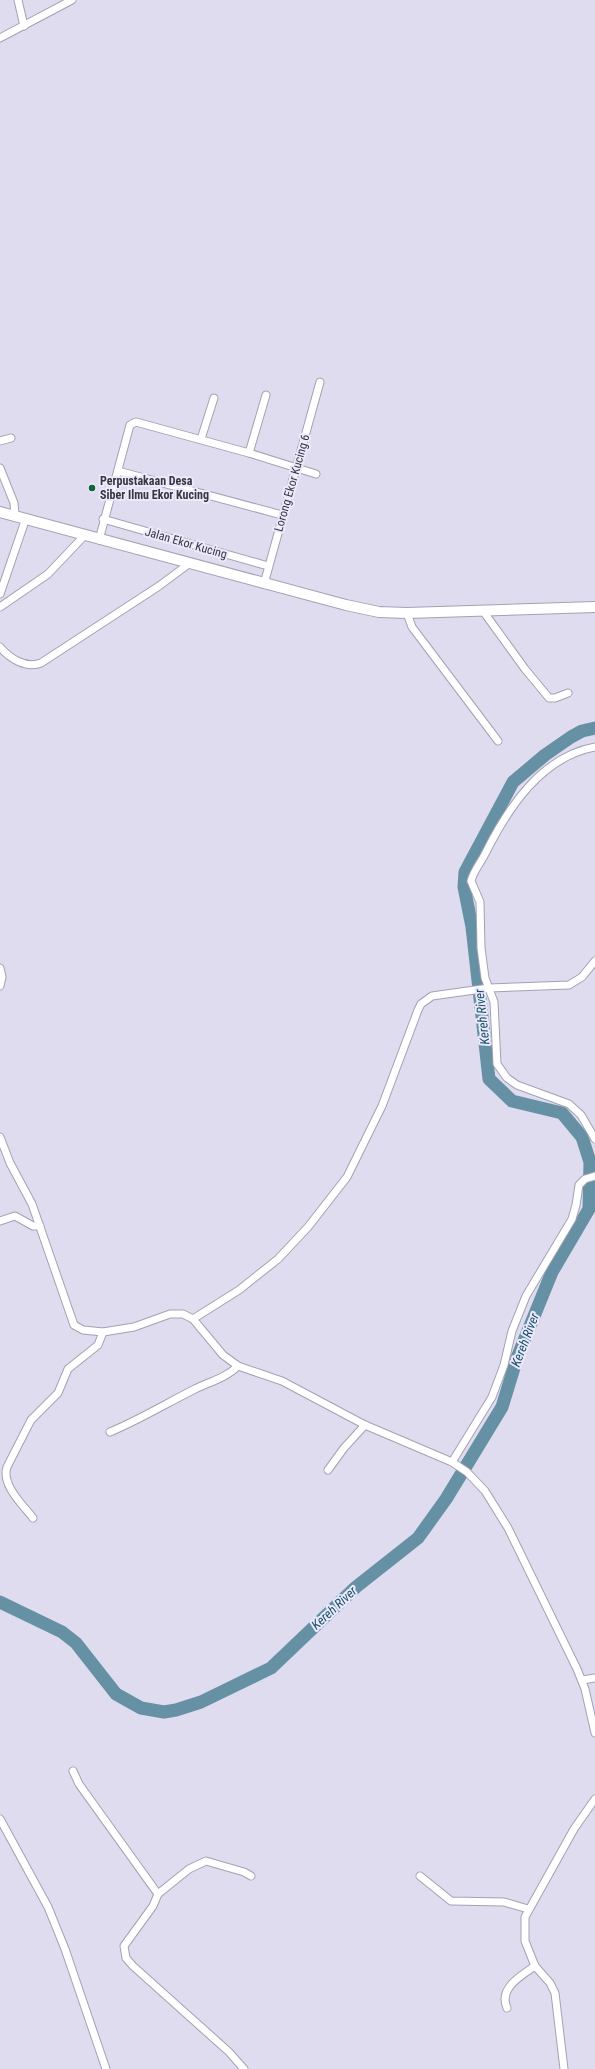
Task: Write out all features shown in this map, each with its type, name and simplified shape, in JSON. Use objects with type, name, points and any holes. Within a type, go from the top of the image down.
[{"type":"street","points":[[18,0],[24,26]]},
{"type":"street","points":[[0,38],[72,0]]},
{"type":"street","name":"Lorong Ekor Kucing 6","points":[[264,584],[320,382]]},
{"type":"street","points":[[249,453],[266,394]]},
{"type":"street","points":[[201,439],[214,398]]},
{"type":"street","points":[[99,540],[103,520],[130,424],[132,423],[136,422],[201,439],[316,474]]},
{"type":"street","points":[[0,441],[11,438]]},
{"type":"street","points":[[0,468],[14,503],[15,516]]},
{"type":"street","points":[[118,471],[282,515]]},
{"type":"street","points":[[0,512],[264,584],[375,611],[407,613],[595,607]]},
{"type":"street","points":[[26,518],[0,595],[3,605],[48,574],[84,536]]},
{"type":"street","name":"Jalan Ekor Kucing","points":[[103,520],[268,566]]},
{"type":"street","points":[[0,647],[9,657],[25,664],[36,664],[159,586],[190,563]]},
{"type":"street","points":[[484,611],[525,669],[549,698],[555,698],[568,693]]},
{"type":"street","points":[[407,613],[412,627],[498,741]]},
{"type":"street","points":[[595,746],[569,756],[541,775],[525,790],[496,831],[472,879],[480,902],[481,948],[486,988],[494,1002],[495,1051],[497,1064],[500,1070],[517,1085],[569,1104],[581,1115],[595,1139]]},
{"type":"street","points":[[193,1319],[239,1290],[278,1259],[308,1227],[347,1177],[382,1106],[421,1004],[432,996],[486,988],[569,985],[582,977],[595,961]]},
{"type":"street","points":[[0,968],[2,977],[0,986]]},
{"type":"street","points":[[0,1137],[10,1163],[27,1193],[40,1226],[74,1325],[83,1330],[103,1332],[134,1327],[176,1313],[183,1314],[193,1319],[223,1355],[238,1366],[282,1381],[365,1425],[452,1462],[467,1472],[485,1491],[508,1528],[582,1680],[595,1733]]},
{"type":"street","points":[[452,1462],[492,1396],[504,1365],[512,1332],[526,1296],[572,1219],[577,1200],[578,1187],[585,1179],[595,1176]]},
{"type":"street","points":[[0,1221],[15,1216],[33,1226],[40,1226]]},
{"type":"street","points":[[33,1518],[8,1483],[5,1472],[31,1420],[58,1393],[68,1368],[98,1345],[103,1332]]},
{"type":"street","points":[[110,1432],[227,1375],[238,1366]]},
{"type":"street","points":[[328,1470],[344,1448],[365,1425]]},
{"type":"street","points":[[582,1680],[595,1678]]},
{"type":"street","points":[[73,1771],[79,1784],[158,1894]]},
{"type":"street","points":[[564,2069],[554,1993],[550,1983],[535,1966],[525,1941],[525,1917],[528,1909],[543,1886],[574,1829],[595,1800]]},
{"type":"street","points":[[0,1819],[48,1907],[65,1949],[106,2069]]},
{"type":"street","points":[[244,2069],[229,2052],[172,2003],[133,1966],[126,1958],[124,1951],[126,1942],[153,1906],[158,1894],[189,1869],[206,1861],[244,1872],[252,1876]]},
{"type":"street","points":[[420,1876],[451,1901],[475,1900],[504,1902],[528,1909]]},
{"type":"street","points":[[507,2008],[505,2003],[510,1985],[535,1966]]},
{"type":"waterway","name":"Kereh River","points":[[0,1602],[62,1632],[76,1643],[116,1694],[141,1708],[164,1712],[176,1710],[201,1702],[271,1668],[356,1587],[418,1538],[446,1499],[502,1407],[517,1358],[552,1272],[589,1209],[590,1162],[582,1137],[562,1113],[512,1101],[489,1079],[472,927],[464,887],[465,872],[513,782],[545,755],[571,737],[582,731],[595,728]]},
{"type":"place","name":"Perpustakaan Desa Siber Ilmu Ekor Kucing","points":[[92,488]]}]
